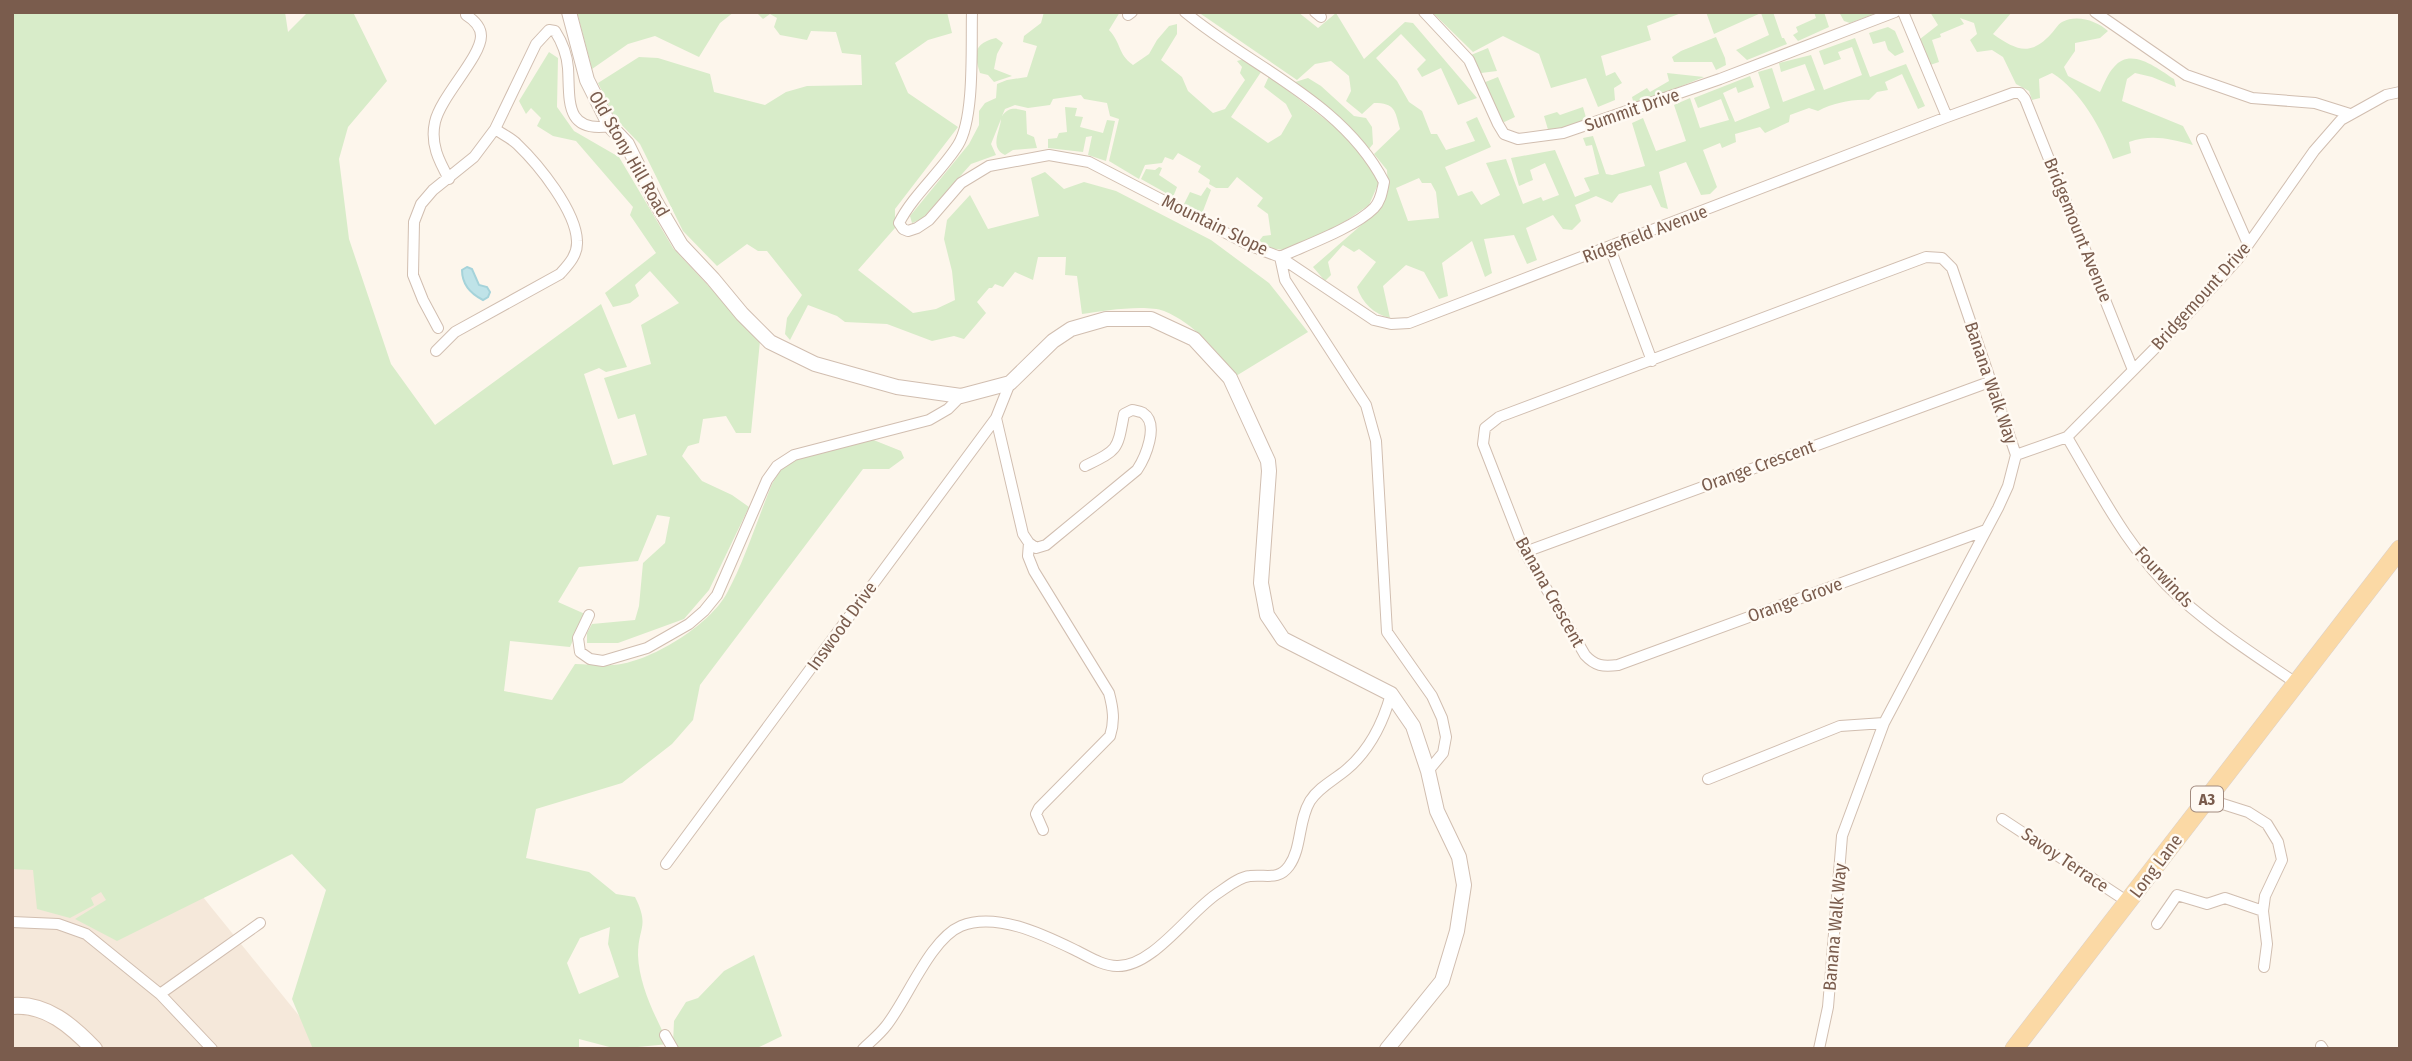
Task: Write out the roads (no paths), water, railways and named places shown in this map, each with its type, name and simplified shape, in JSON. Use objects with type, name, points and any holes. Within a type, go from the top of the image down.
[{"type":"main road","name":"Long Lane","points":[[2014,1049],[2400,549]]},
{"type":"main road","points":[[12,1006],[27,1005],[44,1009],[81,1035],[94,1049]]},
{"type":"street","name":"Old Stony Hill Road","points":[[569,12],[587,80],[610,126],[627,144],[681,245],[741,314],[770,342],[815,364],[897,387],[961,396],[1010,383],[1053,341],[1071,329],[1106,319],[1151,319],[1194,339],[1230,378],[1268,461],[1261,583],[1267,615],[1283,639],[1391,694],[1413,726],[1428,771],[1437,811],[1460,857],[1464,885],[1459,920],[1442,981],[1387,1049]]},
{"type":"street","name":"Mountain Slope","points":[[972,12],[969,104],[965,131],[959,144],[934,178],[903,214],[899,223],[902,229],[908,231],[929,220],[961,183],[989,166],[1049,155],[1089,162],[1251,246],[1280,257],[1285,280],[1366,405],[1376,441],[1387,632],[1432,696],[1442,718],[1446,737],[1443,753],[1428,771]]},
{"type":"street","points":[[1185,12],[1320,107],[1356,139],[1384,182],[1382,194],[1375,207],[1339,231],[1280,257]]},
{"type":"street","name":"Summit Drive","points":[[1424,12],[1469,60],[1504,134],[1518,139],[1563,133],[1720,79],[1895,12]]},
{"type":"street","points":[[1903,12],[1947,117]]},
{"type":"street","points":[[2095,12],[2186,75],[2252,99],[2315,103],[2350,114]]},
{"type":"street","points":[[449,179],[437,159],[435,122],[441,106],[479,47],[482,34],[476,22],[466,15]]},
{"type":"street","points":[[438,328],[413,275],[414,222],[421,204],[432,190],[474,157],[495,129],[536,44],[549,30],[555,31],[564,48],[572,112],[580,123],[610,126]]},
{"type":"street","name":"Bridgemount Drive","points":[[2016,455],[2067,437],[2177,326],[2238,259],[2314,152],[2341,120],[2386,95],[2400,92]]},
{"type":"street","name":"Ridgefield Avenue","points":[[1280,257],[1374,320],[1391,324],[1409,323],[1947,117],[2013,93],[2020,93]]},
{"type":"street","name":"Bridgemount Avenue","points":[[2020,93],[2025,99],[2133,370]]},
{"type":"street","points":[[436,351],[455,332],[560,274],[573,260],[578,242],[561,199],[548,181],[516,143],[495,129]]},
{"type":"street","points":[[2202,139],[2248,244]]},
{"type":"street","points":[[1610,248],[1652,361]]},
{"type":"street","name":"Banana Walk Way","points":[[1485,428],[1499,417],[1926,257],[1942,258],[1952,268],[2016,455],[2008,486],[1884,723],[1842,836],[1828,1007],[1819,1049]]},
{"type":"street","name":"Orange Crescent","points":[[1525,552],[1992,380]]},
{"type":"street","name":"Inswood Drive","points":[[666,864],[996,418],[1010,383]]},
{"type":"street","points":[[589,615],[578,638],[580,652],[590,659],[603,661],[647,648],[690,624],[717,595],[767,480],[777,466],[794,455],[929,420],[948,409],[961,396]]},
{"type":"street","points":[[996,418],[1023,534],[1036,548],[1046,545],[1137,470],[1145,458],[1150,435],[1150,421],[1143,412],[1132,410],[1124,414],[1118,441],[1112,453],[1085,466]]},
{"type":"street","name":"Banana Crescent","points":[[1485,428],[1483,444],[1525,552],[1585,655],[1592,663],[1603,667]]},
{"type":"street","name":"Fourwinds","points":[[2067,437],[2110,510],[2139,552],[2178,596],[2225,635],[2297,683]]},
{"type":"street","name":"Orange Grove","points":[[1603,667],[1618,665],[1986,530]]},
{"type":"street","points":[[1029,543],[1028,556],[1034,571],[1109,693],[1114,726],[1110,736],[1040,808],[1036,814],[1043,830]]},
{"type":"street","points":[[863,1049],[886,1027],[929,958],[949,932],[964,925],[980,921],[993,922],[1036,931],[1099,962],[1112,966],[1128,966],[1163,942],[1210,898],[1227,887],[1250,876],[1275,877],[1288,867],[1294,855],[1302,819],[1311,800],[1320,789],[1355,762],[1377,733],[1385,717],[1391,694]]},
{"type":"street","points":[[1709,779],[1840,726],[1884,723]]},
{"type":"street","points":[[2207,799],[2248,812],[2267,824],[2278,842],[2282,860],[2265,896],[2263,911],[2267,944],[2264,967]]},
{"type":"street","name":"Savoy Terrace","points":[[2003,819],[2128,902]]},
{"type":"street","points":[[2157,925],[2177,895],[2207,904],[2225,898],[2263,911]]},
{"type":"street","points":[[12,922],[58,924],[86,934],[160,994],[212,1049]]},
{"type":"street","points":[[160,994],[260,923]]},
{"type":"street","points":[[665,1035],[673,1049]]},
{"type":"water","points":[[467,267],[472,269],[479,285],[487,287],[490,292],[483,300],[465,284],[462,270]]}]
